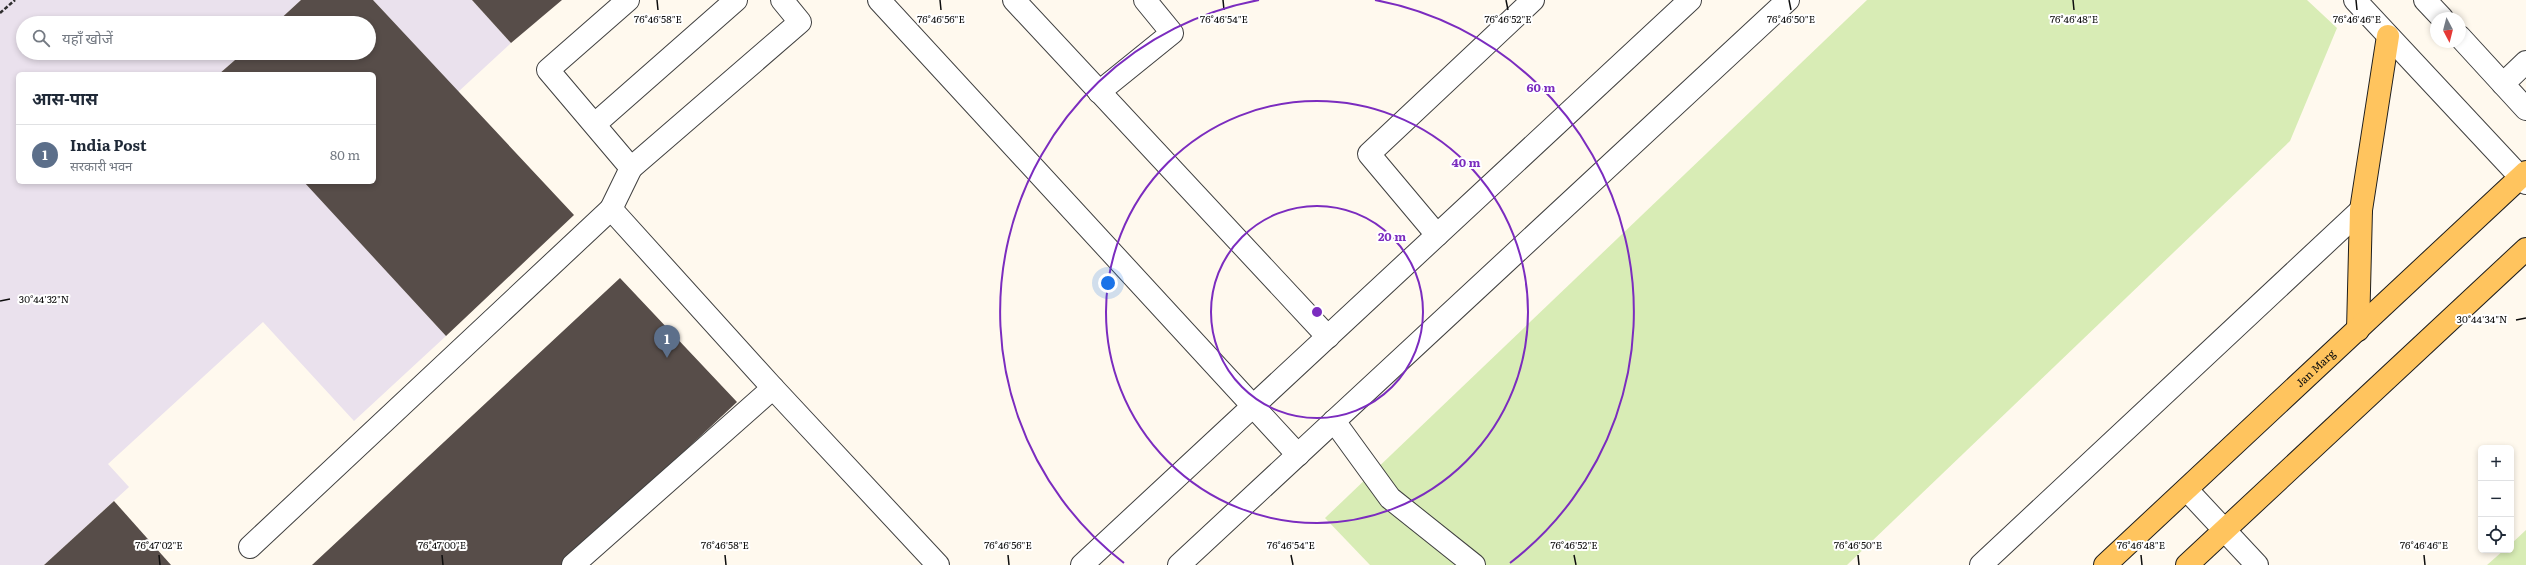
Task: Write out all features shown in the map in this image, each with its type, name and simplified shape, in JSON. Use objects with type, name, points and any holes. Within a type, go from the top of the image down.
[{"type":"main road","points":[[2358,330],[2361,210],[2388,36]]},
{"type":"main road","name":"Jan Marg","points":[[2106,565],[2524,177]]},
{"type":"main road","points":[[2187,565],[2526,249]]},
{"type":"street","points":[[628,0],[548,70],[630,168]]},
{"type":"street","points":[[594,124],[736,0]]},
{"type":"street","points":[[250,547],[611,209],[630,168],[800,22],[782,0]]},
{"type":"street","points":[[879,0],[1298,455]]},
{"type":"street","points":[[1014,0],[1328,337]]},
{"type":"street","points":[[1099,92],[1172,33],[1146,0]]},
{"type":"street","points":[[1437,235],[1369,154],[1533,0]]},
{"type":"street","points":[[1082,565],[1690,0]]},
{"type":"street","points":[[1179,565],[1788,0]]},
{"type":"street","points":[[2355,0],[2524,177]]},
{"type":"street","points":[[2425,0],[2436,12]]},
{"type":"street","points":[[2466,44],[2526,109]]},
{"type":"street","points":[[2503,84],[2526,62]]},
{"type":"street","points":[[611,209],[773,388],[938,565]]},
{"type":"street","points":[[1981,565],[2361,210]]},
{"type":"street","points":[[574,565],[773,388]]},
{"type":"street","points":[[1334,421],[1390,498],[1474,565]]},
{"type":"street","points":[[2187,490],[2256,565]]},
{"type":"path","points":[[0,13],[15,0]]},
{"type":"shaded area","points":[[0,0],[301,0],[284,16],[16,16],[16,60],[235,60],[221,72],[16,72],[16,184],[307,184],[446,336],[354,421],[263,322],[108,464],[129,487],[44,565],[0,565]]},
{"type":"shaded area","points":[[373,0],[472,0],[511,43],[458,92]]},
{"type":"green space","points":[[1867,0],[2307,0],[2337,28],[2290,141],[1847,565],[1370,565],[1325,518]]},
{"type":"green space","points":[[2526,530],[2526,565],[2487,565],[2501,553],[2514,553],[2514,541]]},
{"type":"building","points":[[301,0],[373,0],[574,215],[446,336],[306,184],[376,184],[376,72],[221,72],[235,60],[376,60],[376,16],[284,16]]},
{"type":"building","points":[[472,0],[562,0],[511,43]]},
{"type":"building","points":[[620,278],[737,402],[563,565],[312,565]]},
{"type":"building","points":[[114,501],[171,565],[44,565]]},
{"type":"place","name":"India Post","points":[[667,358]]}]
